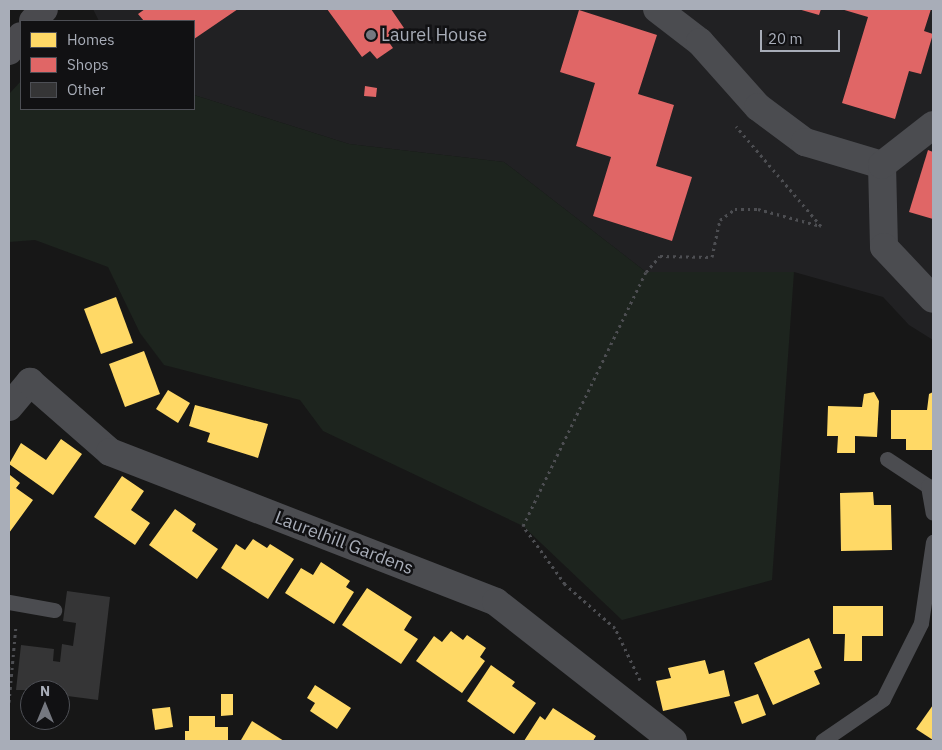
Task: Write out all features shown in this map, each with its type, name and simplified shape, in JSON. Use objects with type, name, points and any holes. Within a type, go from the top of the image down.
[{"type":"street","points":[[657,9],[700,42],[758,107],[805,142],[882,165]]},
{"type":"street","points":[[9,51],[20,37]]},
{"type":"street","points":[[882,165],[933,125]]},
{"type":"street","points":[[882,165],[884,247],[933,298]]},
{"type":"street","name":"Laurelhill Gardens","points":[[9,407],[30,382],[110,452],[496,602],[673,741]]},
{"type":"lane","points":[[887,459],[928,486],[933,513]]},
{"type":"lane","points":[[822,741],[883,698],[921,623],[933,542]]},
{"type":"lane","points":[[13,603],[54,610]]},
{"type":"path","points":[[642,685],[615,628],[565,584],[523,526],[646,272],[660,256],[712,257],[720,220],[735,210],[758,210],[821,226],[733,123]]},
{"type":"path","points":[[9,702],[13,603]]},
{"type":"shaded area","points":[[93,9],[933,9],[933,340],[909,325],[883,297],[794,272],[646,272],[504,162],[349,144],[195,95],[195,20],[98,20]]},
{"type":"shaded area","points":[[20,82],[20,110],[195,110],[195,95],[349,144],[504,162],[646,272],[794,272],[772,580],[622,620],[523,526],[323,431],[300,400],[164,365],[140,333],[108,267],[35,240],[9,242],[9,94]]},
{"type":"building: Homes","points":[[116,297],[133,343],[101,354],[84,309]]},
{"type":"building: Homes","points":[[144,351],[160,394],[125,407],[109,364]]},
{"type":"building: Homes","points":[[168,390],[190,403],[178,423],[156,409]]},
{"type":"building: Homes","points":[[874,392],[879,401],[877,437],[855,436],[855,453],[837,453],[838,436],[827,436],[828,406],[862,407],[864,394]]},
{"type":"building: Homes","points":[[933,392],[933,450],[906,450],[906,439],[891,439],[891,410],[927,410],[929,394]]},
{"type":"building: Homes","points":[[195,405],[268,424],[258,458],[207,442],[210,433],[189,426]]},
{"type":"building: Homes","points":[[61,439],[82,454],[53,495],[9,464],[21,443],[46,460]]},
{"type":"building: Homes","points":[[10,475],[20,483],[16,488],[33,500],[9,533]]},
{"type":"building: Homes","points":[[122,476],[144,491],[131,510],[150,523],[135,545],[94,517]]},
{"type":"building: Homes","points":[[873,492],[874,505],[891,505],[892,550],[841,551],[840,493]]},
{"type":"building: Homes","points":[[175,509],[196,524],[192,531],[218,549],[197,579],[149,545]]},
{"type":"building: Homes","points":[[253,539],[267,548],[270,544],[294,559],[268,599],[221,568],[236,544],[245,550]]},
{"type":"building: Homes","points":[[321,562],[350,581],[346,587],[354,592],[334,624],[285,593],[301,568],[313,575]]},
{"type":"building: Homes","points":[[367,588],[412,617],[404,630],[418,639],[401,664],[342,625]]},
{"type":"building: Homes","points":[[833,606],[883,606],[883,636],[862,636],[862,661],[844,661],[845,634],[833,634]]},
{"type":"building: Homes","points":[[451,631],[463,640],[467,635],[486,648],[480,657],[485,661],[462,693],[416,661],[434,636],[442,642]]},
{"type":"building: Homes","points":[[809,638],[822,668],[814,671],[820,684],[773,705],[754,663]]},
{"type":"building: Homes","points":[[705,660],[709,674],[724,670],[730,696],[663,711],[656,681],[671,678],[668,668]]},
{"type":"building: Homes","points":[[491,665],[515,682],[512,686],[536,703],[514,734],[467,701]]},
{"type":"building: Homes","points":[[315,685],[351,708],[337,729],[310,711],[315,703],[307,698]]},
{"type":"building: Homes","points":[[221,694],[233,694],[233,715],[221,716]]},
{"type":"building: Homes","points":[[758,694],[766,715],[742,724],[734,702]]},
{"type":"building: Homes","points":[[933,705],[933,740],[916,729]]},
{"type":"building: Homes","points":[[170,707],[173,727],[155,730],[152,709]]},
{"type":"building: Homes","points":[[553,708],[596,736],[593,741],[524,741],[540,716],[545,720]]},
{"type":"building: Homes","points":[[189,716],[215,716],[215,727],[228,727],[228,741],[185,741],[185,731],[189,731]]},
{"type":"building: Homes","points":[[252,721],[284,741],[241,740]]},
{"type":"building: Shops","points":[[145,9],[238,9],[195,38],[195,20],[143,20],[138,14]]},
{"type":"building: Shops","name":"Laurel House","points":[[327,9],[391,9],[404,28],[388,41],[393,48],[377,59],[370,51],[362,57]]},
{"type":"building: Shops","points":[[798,9],[821,9],[819,15]]},
{"type":"building: Shops","points":[[841,9],[931,9],[924,31],[933,34],[921,74],[909,71],[895,119],[842,103],[868,17]]},
{"type":"building: Shops","points":[[579,10],[657,35],[638,94],[674,105],[656,166],[692,177],[672,241],[593,216],[611,157],[576,146],[595,83],[560,72]]},
{"type":"building: Shops","points":[[365,86],[377,88],[376,97],[364,96]]},
{"type":"building: Shops","points":[[928,150],[933,152],[933,219],[909,212]]},
{"type":"building: Other","points":[[67,591],[110,597],[98,700],[70,696],[70,680],[20,680],[20,690],[16,690],[21,645],[54,649],[53,661],[60,662],[62,644],[73,646],[76,623],[63,621]]},
{"type":"place","name":"Laurel House","points":[[371,35]]}]
